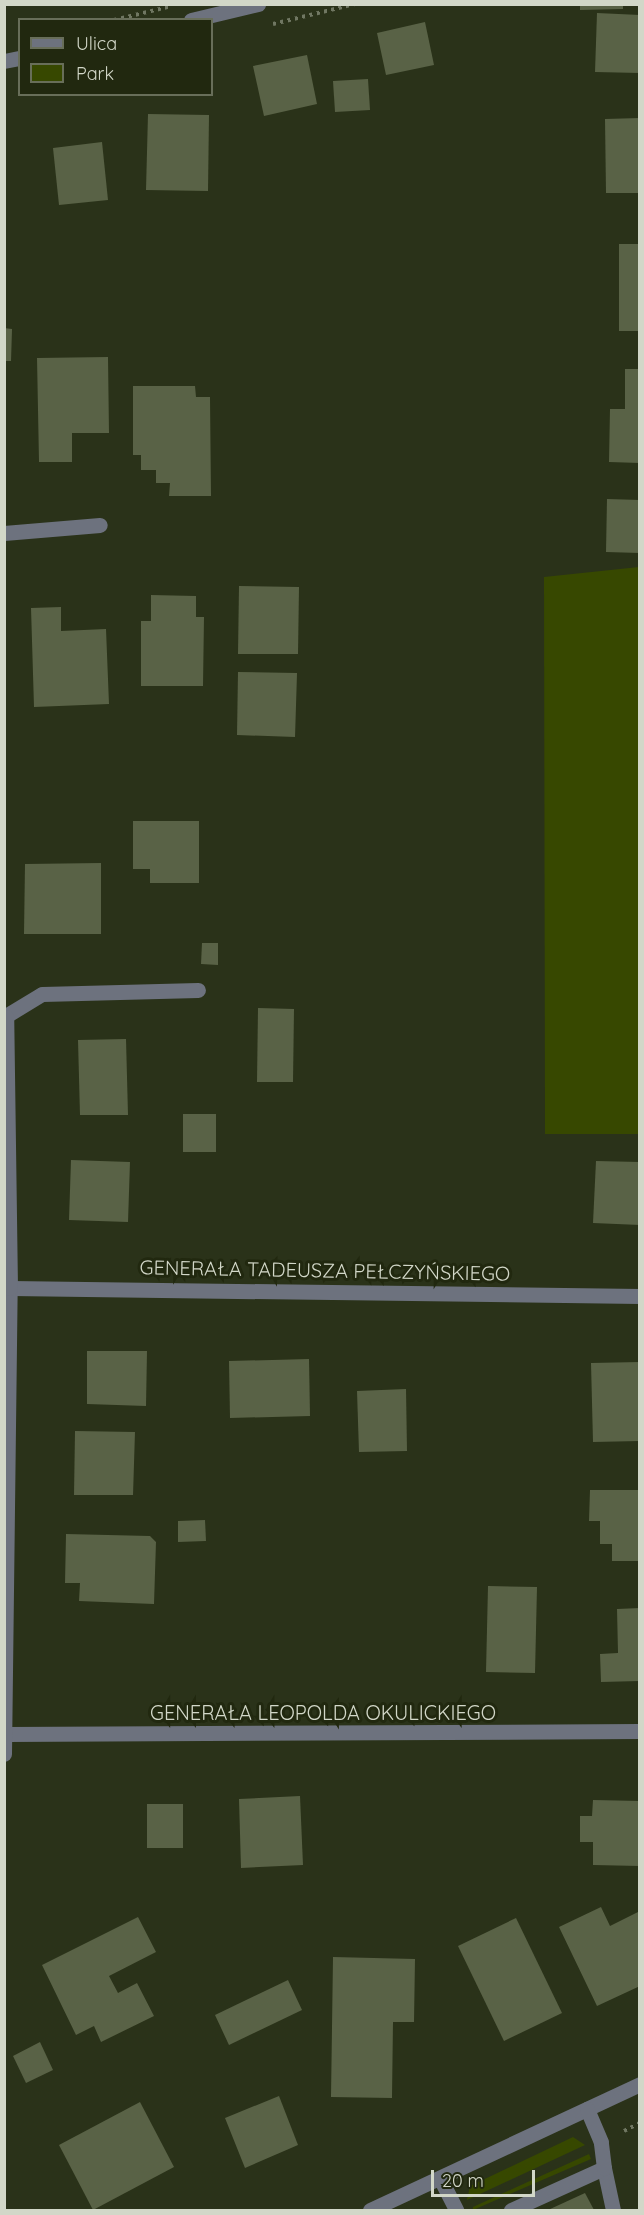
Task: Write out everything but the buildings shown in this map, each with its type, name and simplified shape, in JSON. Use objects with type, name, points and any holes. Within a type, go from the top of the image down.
[{"type":"street","points":[[199,18],[258,4]]},
{"type":"street","points":[[4,533],[100,525]]},
{"type":"street","points":[[4,1754],[10,1288],[5,1017],[42,993],[198,990]]},
{"type":"street","name":"GENERAŁA TADEUSZA PEŁCZYŃSKIEGO","points":[[10,1288],[639,1296]]},
{"type":"street","name":"GENERAŁA LEOPOLDA OKULICKIEGO","points":[[6,1734],[639,1731]]},
{"type":"street","points":[[370,2211],[639,2084]]},
{"type":"street","points":[[587,2109],[601,2142],[613,2211]]},
{"type":"street","points":[[512,2211],[604,2168]]},
{"type":"street","points":[[440,2178],[456,2211]]},
{"type":"path","points":[[122,18],[181,4]]},
{"type":"path","points":[[269,25],[355,4]]},
{"type":"green space","points":[[639,567],[639,1134],[545,1134],[544,577]]},
{"type":"green space","points":[[573,2137],[585,2145],[467,2200],[470,2186]]},
{"type":"green space","points":[[589,2154],[591,2159],[473,2210],[473,2207]]}]
